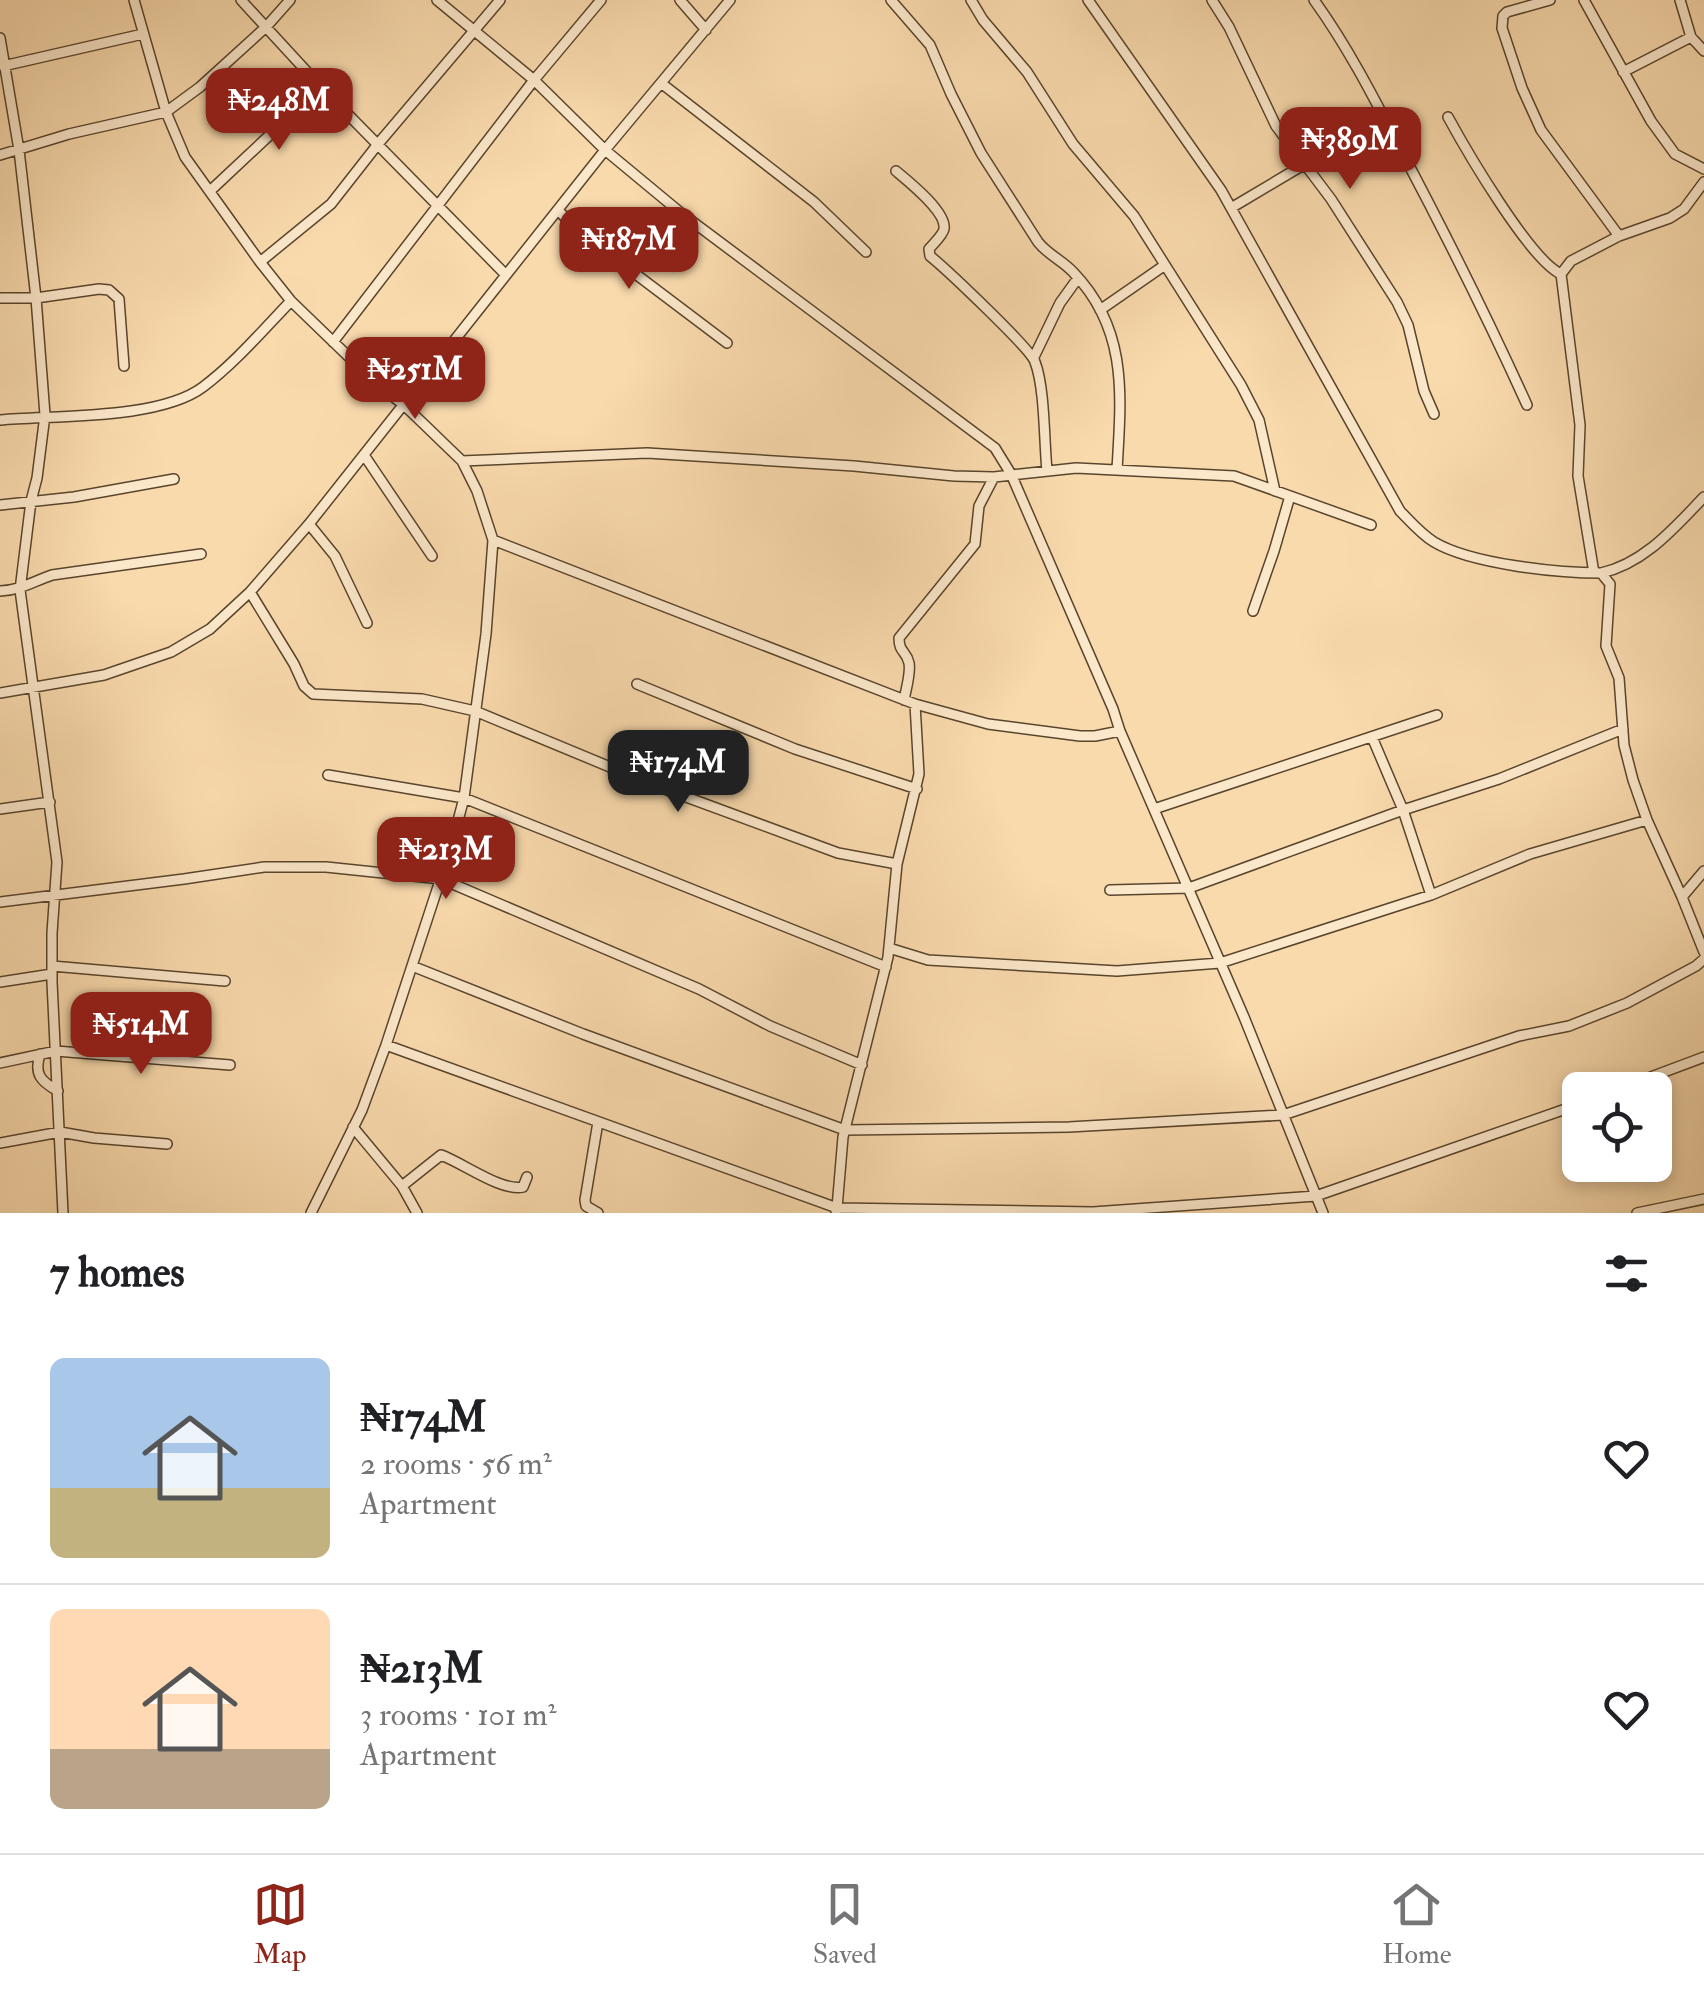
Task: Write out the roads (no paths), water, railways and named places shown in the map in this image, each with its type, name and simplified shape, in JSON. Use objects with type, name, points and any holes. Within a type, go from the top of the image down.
[{"type":"street","points":[[134,0],[166,112],[186,156],[291,301],[462,461],[477,491],[493,540],[486,634],[464,798],[386,1045],[362,1110],[311,1213]]},
{"type":"street","points":[[241,0],[506,275]]},
{"type":"street","points":[[0,154],[166,112],[200,87],[290,0]]},
{"type":"street","points":[[437,0],[534,80],[605,150],[681,213],[995,448],[1012,474],[1114,709],[1322,1213]]},
{"type":"street","points":[[260,262],[331,204],[500,0]]},
{"type":"street","points":[[332,342],[534,80],[602,0]]},
{"type":"street","points":[[680,0],[706,30]]},
{"type":"street","points":[[0,692],[104,675],[171,652],[210,629],[250,592],[309,524],[605,150],[730,0]]},
{"type":"street","points":[[891,0],[930,45],[981,154],[1038,242],[1078,278],[1100,310],[1115,348],[1122,390],[1116,470]]},
{"type":"street","points":[[971,0],[1027,72],[1073,144],[1134,216],[1240,384],[1259,420],[1275,491]]},
{"type":"street","points":[[1088,0],[1221,190],[1400,511],[1430,540],[1458,553],[1507,564],[1597,573],[1616,569],[1656,546],[1704,497]]},
{"type":"street","points":[[1212,0],[1276,126],[1331,199],[1397,302],[1408,325],[1424,391],[1434,414]]},
{"type":"street","points":[[1314,0],[1375,102],[1446,235],[1527,405]]},
{"type":"street","points":[[1550,0],[1506,12],[1502,28],[1541,130],[1620,236]]},
{"type":"street","points":[[1598,0],[1584,2],[1650,122],[1675,154],[1704,170]]},
{"type":"street","points":[[1680,0],[1691,37],[1704,51]]},
{"type":"street","points":[[2,66],[142,34]]},
{"type":"street","points":[[1623,72],[1691,37]]},
{"type":"street","points":[[0,38],[19,150],[45,416],[20,590],[58,862],[52,970],[62,1213]]},
{"type":"street","points":[[661,82],[814,202],[866,252]]},
{"type":"street","points":[[210,191],[321,87]]},
{"type":"street","points":[[1448,117],[1469,156],[1532,246],[1550,268],[1561,274]]},
{"type":"street","points":[[1232,208],[1305,164]]},
{"type":"street","points":[[896,171],[922,192],[943,222],[944,232],[929,250],[930,256],[1034,358],[1047,471]]},
{"type":"street","points":[[412,966],[583,1034],[845,1130],[1069,1127],[1283,1115],[1519,1036],[1569,1026],[1627,1003],[1696,966],[1704,956],[1632,780],[1619,678],[1606,646],[1610,584],[1597,573],[1578,476],[1580,425],[1561,274],[1571,261],[1684,209],[1704,182]]},
{"type":"street","points":[[558,210],[576,228],[728,343]]},
{"type":"street","points":[[1100,310],[1165,265]]},
{"type":"street","points":[[1034,358],[1060,303],[1078,278]]},
{"type":"street","points":[[0,298],[98,290],[114,293],[119,299],[124,366]]},
{"type":"street","points":[[0,420],[88,416],[164,404],[200,390],[291,301]]},
{"type":"street","points":[[462,461],[646,453],[994,477],[1076,468],[1234,476],[1371,525]]},
{"type":"street","points":[[364,455],[432,556]]},
{"type":"street","points":[[904,700],[910,668],[899,647],[899,638],[975,544],[979,506],[994,477]]},
{"type":"street","points":[[0,505],[174,479]]},
{"type":"street","points":[[1253,611],[1290,496]]},
{"type":"street","points":[[309,524],[335,556],[367,623]]},
{"type":"street","points":[[493,540],[915,704],[988,724],[1080,736],[1120,731]]},
{"type":"street","points":[[0,591],[20,590],[52,575],[201,554]]},
{"type":"street","points":[[250,592],[304,686],[313,694],[422,699],[475,712],[652,784],[838,853],[897,864]]},
{"type":"street","points":[[637,684],[795,750],[917,788]]},
{"type":"street","points":[[836,1211],[845,1130],[886,967],[897,864],[917,788],[915,704]]},
{"type":"street","points":[[1154,808],[1437,715]]},
{"type":"street","points":[[1110,890],[1188,888],[1623,730]]},
{"type":"street","points":[[1372,737],[1403,810],[1431,895]]},
{"type":"street","points":[[328,775],[464,798],[886,967]]},
{"type":"street","points":[[0,809],[50,802]]},
{"type":"street","points":[[889,948],[928,960],[1117,972],[1220,963],[1431,895],[1530,854],[1646,820]]},
{"type":"street","points":[[0,902],[264,867],[326,868],[441,879],[699,989],[770,1026],[862,1065]]},
{"type":"street","points":[[1682,897],[1704,871]]},
{"type":"street","points":[[0,982],[52,970],[225,981]]},
{"type":"street","points":[[386,1045],[836,1211],[1093,1212],[1316,1196],[1562,1110]]},
{"type":"street","points":[[0,1063],[56,1050],[230,1065]]},
{"type":"street","points":[[40,1054],[38,1074],[58,1091]]},
{"type":"street","points":[[1664,1072],[1704,1057]]},
{"type":"street","points":[[598,1122],[584,1200],[586,1206],[598,1213]]},
{"type":"street","points":[[353,1126],[402,1186],[417,1213]]},
{"type":"street","points":[[0,1143],[60,1132],[167,1144]]},
{"type":"street","points":[[402,1186],[441,1154],[510,1189],[523,1187],[528,1177]]},
{"type":"street","points":[[1637,1213],[1704,1199]]}]
